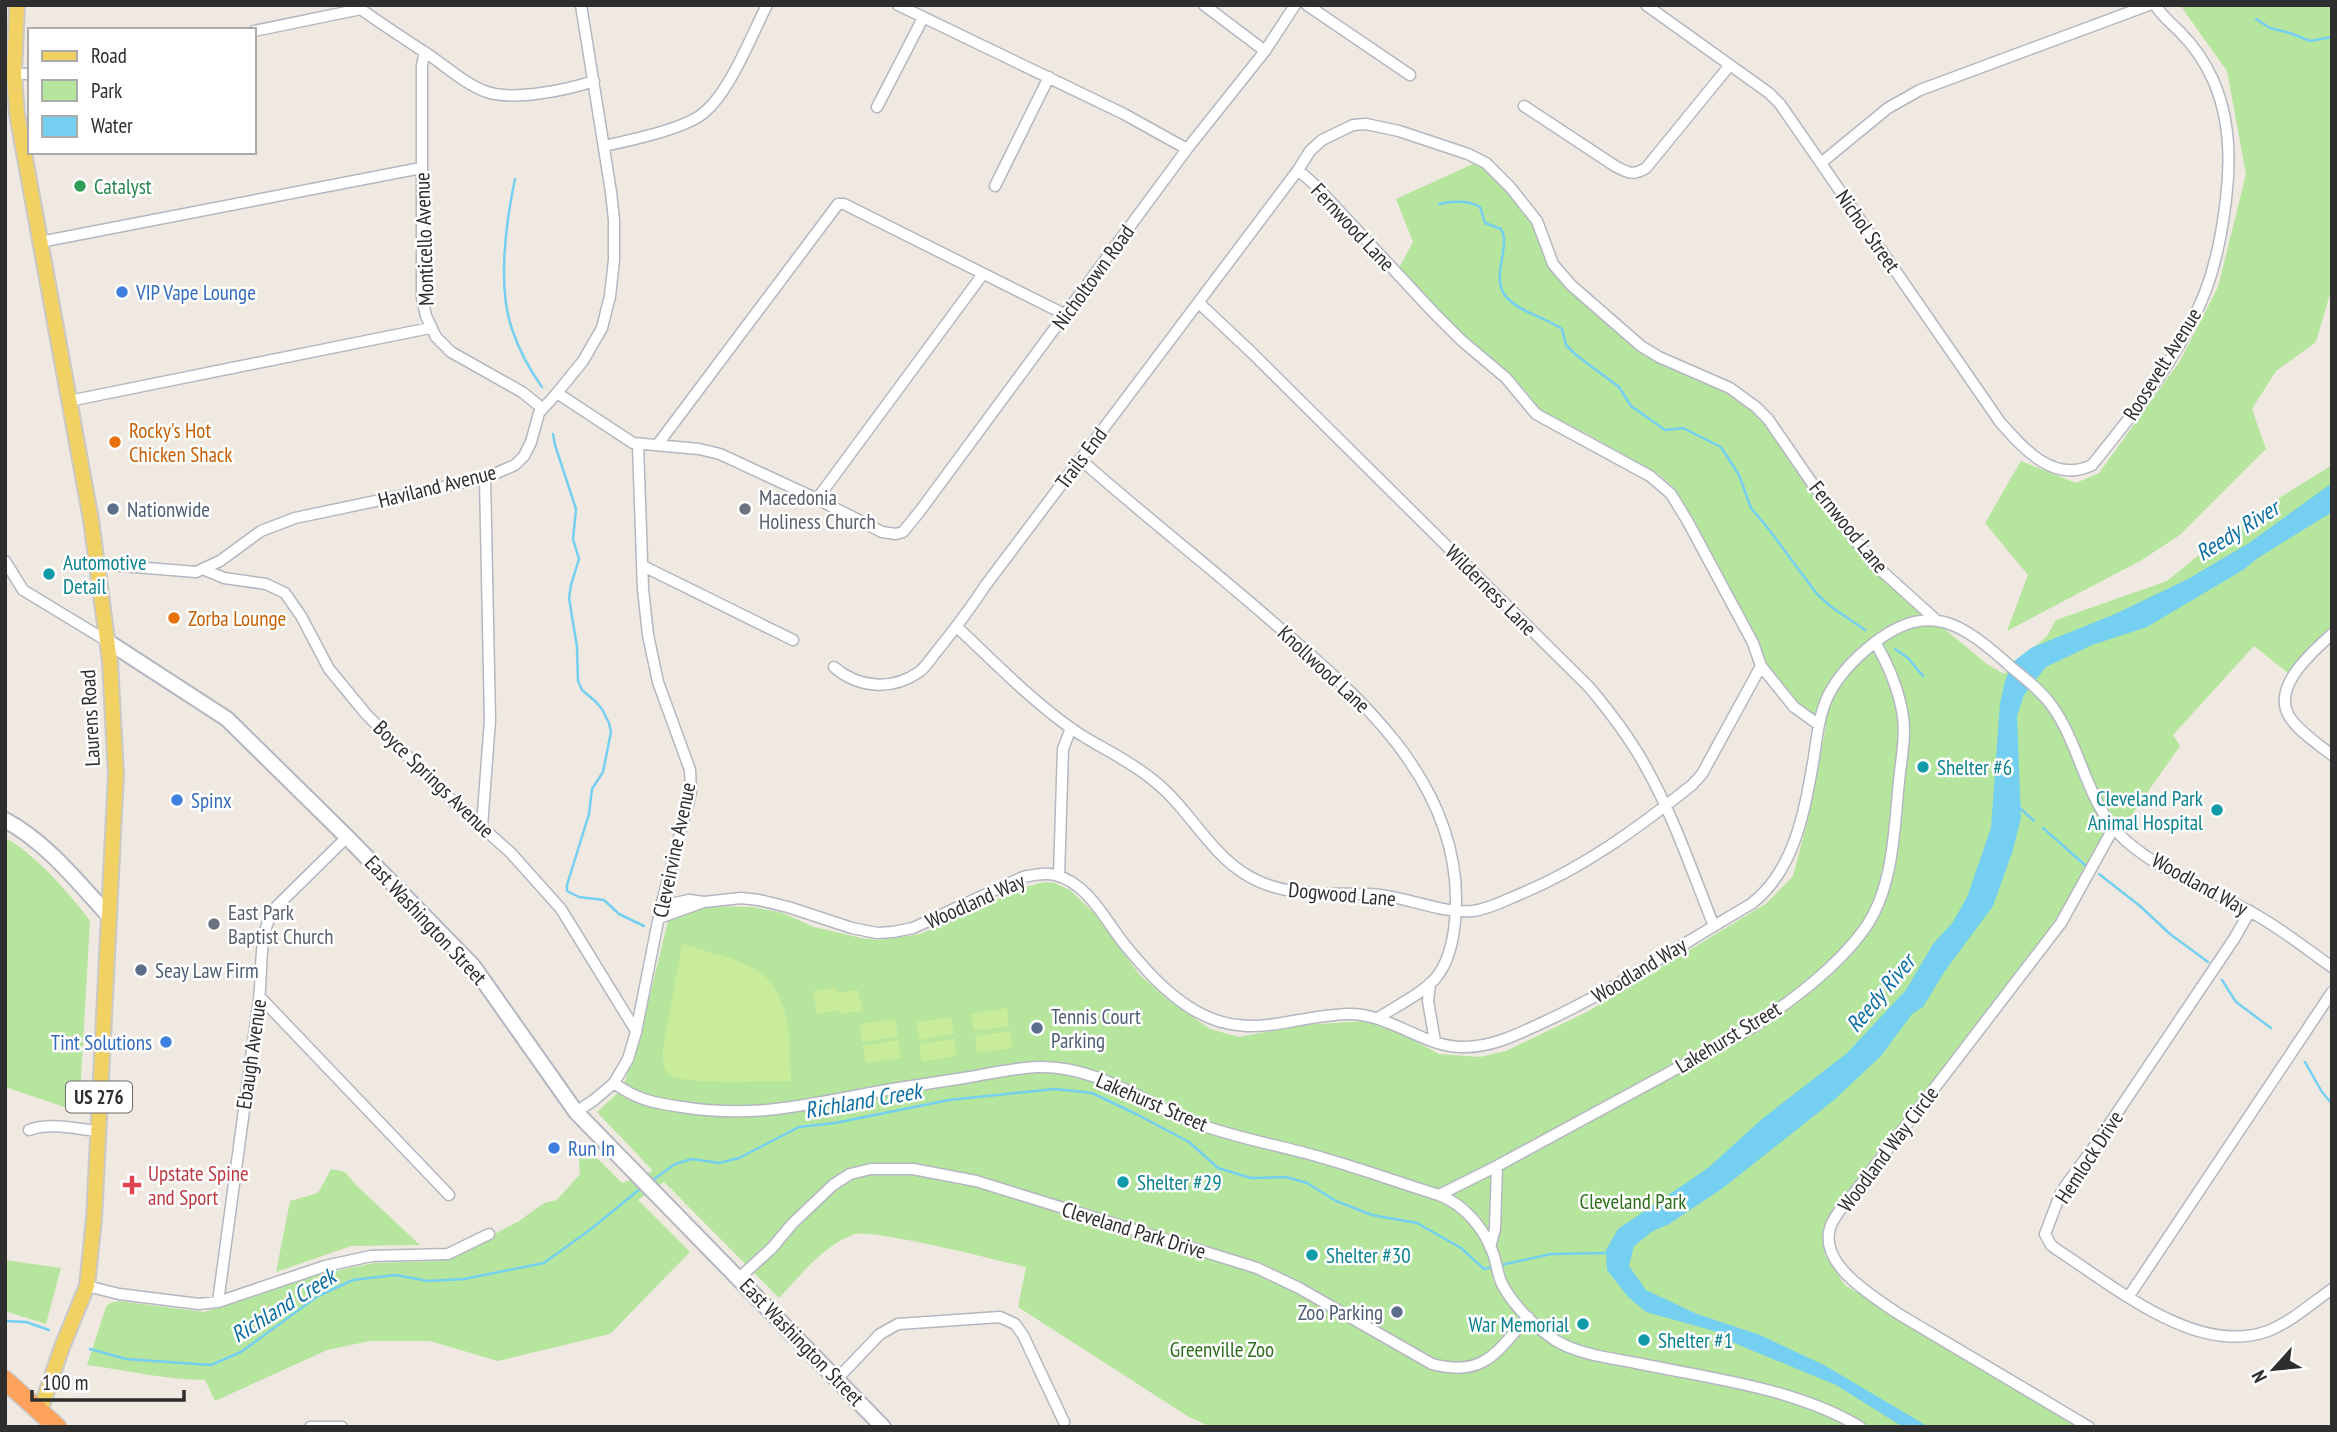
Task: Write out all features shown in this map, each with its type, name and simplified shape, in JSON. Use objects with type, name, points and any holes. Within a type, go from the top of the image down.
[{"type":"highway","points":[[6,1380],[37,1419],[57,1427]]},
{"type":"main road","name":"Laurens Road","points":[[17,5],[10,26],[19,127],[98,564],[107,641],[116,774],[94,1219],[87,1286],[37,1419]]},
{"type":"street","name":"Haviland Avenue","points":[[205,570],[261,531],[295,518],[485,478],[514,465],[523,456],[542,408],[594,345],[602,328],[610,296],[614,260],[614,220],[581,5]]},
{"type":"street","points":[[604,146],[688,122],[701,114],[722,92],[767,5]]},
{"type":"street","points":[[898,5],[1124,114],[1186,149]]},
{"type":"street","points":[[1205,5],[1265,51]]},
{"type":"street","name":"Nicholtown Road","points":[[817,499],[882,532],[896,534],[909,526],[1186,149],[1265,51],[1295,5]]},
{"type":"street","points":[[1307,5],[1410,75]]},
{"type":"street","name":"Nichol Street","points":[[1646,5],[1780,104],[2000,422],[2012,436],[2043,461],[2060,471],[2071,472]]},
{"type":"street","points":[[1821,163],[1888,108],[1920,90],[2149,5]]},
{"type":"street","name":"Roosevelt Avenue","points":[[2071,472],[2092,465],[2141,404],[2177,347],[2205,292],[2216,256],[2224,213],[2230,172],[2224,111],[2202,58],[2155,5]]},
{"type":"street","points":[[256,31],[358,7],[486,92],[516,94],[573,88],[594,81]]},
{"type":"street","points":[[877,107],[923,18]]},
{"type":"street","name":"Monticello Avenue","points":[[425,52],[422,65],[422,298],[430,328],[441,345],[522,392],[542,408]]},
{"type":"street","points":[[1524,106],[1615,166],[1630,174],[1637,174],[1646,168],[1730,65]]},
{"type":"street","points":[[14,74],[28,74]]},
{"type":"street","points":[[995,186],[1049,77]]},
{"type":"street","name":"Fernwood Lane","points":[[1819,725],[1794,707],[1761,666],[1746,631],[1671,494],[1642,471],[1536,414],[1506,378],[1443,322],[1298,170],[1310,152],[1322,141],[1353,125],[1382,126],[1468,154],[1486,163],[1518,195],[1537,221],[1553,264],[1570,285],[1641,346],[1659,357],[1730,388],[1756,407],[1768,419],[1812,483],[1873,563],[1937,620]]},
{"type":"street","points":[[40,242],[421,168]]},
{"type":"street","name":"Trails End","points":[[834,667],[842,675],[873,685],[895,683],[920,671],[957,627],[1298,170]]},
{"type":"street","points":[[658,444],[838,204],[844,204],[1066,315]]},
{"type":"street","points":[[557,393],[638,445],[658,444],[720,454],[817,499],[983,274]]},
{"type":"street","name":"Wilderness Lane","points":[[1199,303],[1249,349],[1589,687],[1634,748],[1666,806],[1714,926]]},
{"type":"street","points":[[69,401],[430,328]]},
{"type":"street","name":"Cleveirvine Avenue","points":[[576,1112],[614,1083],[628,1059],[659,918],[691,792],[690,770],[663,697],[648,635],[638,445]]},
{"type":"street","name":"Knollwood Lane","points":[[1080,459],[1343,683],[1369,710],[1416,770],[1437,809],[1456,879],[1452,941],[1439,974],[1378,1018]]},
{"type":"street","points":[[482,826],[490,720],[485,478]]},
{"type":"street","name":"East Washington Street","points":[[5,561],[23,590],[227,719],[347,837],[473,965],[576,1112],[883,1427]]},
{"type":"street","points":[[98,564],[189,573],[205,570]]},
{"type":"street","points":[[643,566],[793,640]]},
{"type":"street","name":"Boyce Springs Avenue","points":[[205,570],[224,578],[267,584],[285,593],[334,676],[444,793],[511,853],[561,909],[636,1031]]},
{"type":"street","points":[[1908,594],[1912,621]]},
{"type":"street","name":"Woodland Way","points":[[659,918],[704,902],[741,898],[781,905],[852,928],[877,933],[893,932],[914,928],[1023,877],[1045,873],[1059,876],[1074,884],[1099,908],[1122,941],[1157,982],[1190,1007],[1225,1025],[1256,1027],[1326,1015],[1358,1014],[1378,1018],[1436,1041],[1465,1047],[1486,1045],[1507,1039],[1583,1004],[1762,895],[1783,867],[1797,834],[1819,725],[1828,695],[1857,656],[1875,642],[1900,625],[1912,621],[1937,620],[1966,632],[2007,663],[2054,708],[2104,815],[2124,839],[2155,862],[2250,911],[2332,967]]},
{"type":"street","name":"Dogwood Lane","points":[[957,627],[1032,698],[1071,728],[1156,782],[1220,854],[1255,880],[1297,892],[1385,895],[1456,910],[1481,909],[1552,882],[1598,854],[1666,806],[1702,774],[1761,666]]},
{"type":"street","points":[[2332,634],[2298,670],[2288,685],[2284,702],[2292,721],[2332,755]]},
{"type":"street","name":"Lakehurst Street","points":[[1439,1195],[1755,1026],[1832,964],[1863,931],[1886,881],[1904,721],[1897,686],[1875,642]]},
{"type":"street","points":[[1059,876],[1063,749],[1071,728]]},
{"type":"street","points":[[5,820],[33,839],[108,915]]},
{"type":"street","name":"Woodland Way Circle","points":[[2089,1427],[1929,1333],[1874,1297],[1837,1264],[1830,1248],[1829,1228],[2061,923],[2114,827]]},
{"type":"street","name":"Ebaugh Avenue","points":[[218,1302],[266,926],[270,914],[347,837]]},
{"type":"street","name":"Woodland Way","points":[[662,906],[689,900],[704,902]]},
{"type":"street","name":"Hemlock Drive","points":[[2250,911],[2110,1124],[2066,1185],[2045,1234],[2051,1245],[2129,1296],[2196,1332],[2214,1335],[2265,1332],[2332,1290]]},
{"type":"street","points":[[1430,983],[1428,1001],[1436,1041]]},
{"type":"street","points":[[2129,1296],[2332,992]]},
{"type":"street","points":[[259,996],[449,1195]]},
{"type":"street","name":"Lakehurst Street","points":[[614,1083],[629,1094],[653,1102],[706,1111],[752,1113],[1038,1067],[1082,1072],[1199,1124],[1239,1137],[1325,1158],[1439,1195],[1452,1201],[1473,1219],[1492,1252]]},
{"type":"street","points":[[29,1130],[49,1127],[98,1131]]},
{"type":"street","points":[[1497,1166],[1492,1252],[1498,1273],[1509,1295],[1528,1317],[1555,1340],[1583,1351],[1762,1390],[1823,1409],[1860,1427]]},
{"type":"street","name":"Cleveland Park Drive","points":[[739,1278],[833,1185],[850,1174],[871,1169],[913,1169],[963,1178],[1246,1263],[1277,1276],[1432,1364],[1456,1368],[1486,1361],[1495,1355],[1528,1317]]},
{"type":"street","points":[[87,1286],[133,1296],[199,1304],[218,1302],[325,1266],[370,1256],[448,1254],[489,1234]]},
{"type":"street","points":[[837,1379],[880,1334],[898,1324],[1000,1317],[1015,1324],[1023,1335],[1063,1422]]},
{"type":"street","points":[[310,1427],[342,1427]]},
{"type":"green space","points":[[2180,5],[2332,5],[2332,287],[2316,342],[2276,371],[2252,409],[2266,449],[2180,535],[2140,561],[2007,631],[2028,575],[1985,523],[2021,461],[2076,483],[2099,473],[2180,361],[2218,287],[2246,174],[2227,71]]},
{"type":"green space","name":"Cleveland Park","points":[[1477,162],[1506,187],[1533,217],[1552,268],[1611,325],[1733,394],[1761,416],[1789,455],[1913,603],[1987,664],[2004,674],[2047,636],[2056,620],[2167,581],[2233,527],[2332,465],[2332,626],[2288,673],[2254,646],[2173,735],[2180,746],[2131,816],[2102,837],[2069,899],[2044,936],[1827,1218],[1822,1233],[1825,1255],[1845,1285],[1980,1369],[2081,1427],[1211,1427],[1189,1417],[1018,1307],[1026,1267],[908,1240],[852,1235],[822,1254],[779,1298],[664,1182],[638,1200],[690,1252],[610,1334],[498,1361],[430,1341],[370,1341],[327,1350],[215,1401],[205,1380],[161,1377],[87,1365],[106,1307],[110,1303],[119,1301],[204,1312],[318,1275],[349,1268],[374,1263],[434,1261],[452,1257],[519,1221],[544,1203],[557,1200],[580,1174],[579,1160],[583,1144],[622,1183],[653,1171],[597,1112],[623,1088],[646,1011],[669,917],[701,906],[753,907],[783,913],[814,927],[879,940],[920,934],[1022,888],[1044,882],[1055,883],[1070,890],[1094,913],[1139,974],[1167,999],[1210,1029],[1239,1037],[1303,1025],[1365,1021],[1400,1033],[1439,1054],[1480,1057],[1506,1051],[1587,1012],[1767,903],[1793,876],[1807,823],[1826,726],[1779,684],[1743,612],[1675,489],[1660,475],[1540,410],[1517,381],[1455,327],[1399,268],[1413,242],[1396,199]]},
{"type":"green space","points":[[5,838],[39,863],[90,921],[79,1112],[5,1087]]},
{"type":"green space","points":[[682,944],[742,962],[763,975],[774,987],[786,1016],[791,1081],[691,1080],[677,1078],[667,1072],[663,1063],[663,1048]]},
{"type":"green space","points":[[836,988],[837,993],[858,990],[863,1011],[840,1014],[839,1010],[817,1014],[813,991]]},
{"type":"green space","points":[[1007,1008],[1009,1026],[974,1031],[971,1014]]},
{"type":"green space","points":[[951,1017],[954,1034],[919,1040],[916,1022]]},
{"type":"green space","points":[[895,1019],[898,1036],[862,1042],[860,1024]]},
{"type":"green space","points":[[1010,1031],[1013,1048],[977,1053],[975,1036]]},
{"type":"green space","points":[[954,1039],[957,1056],[922,1062],[919,1044]]},
{"type":"green space","points":[[898,1040],[901,1058],[866,1063],[863,1046]]},
{"type":"green space","points":[[331,1169],[345,1172],[420,1245],[351,1246],[276,1272],[290,1201],[318,1193]]},
{"type":"green space","points":[[5,1260],[61,1268],[46,1324],[5,1311]]},
{"type":"water","points":[[2332,483],[2332,512],[2243,570],[2147,627],[2092,645],[2046,667],[2024,695],[2017,716],[2021,817],[2013,850],[1993,906],[1945,971],[1923,1007],[1912,1014],[1881,1056],[1834,1100],[1723,1188],[1669,1224],[1653,1231],[1634,1246],[1629,1266],[1646,1290],[1697,1314],[1760,1335],[1824,1365],[1929,1427],[1903,1427],[1836,1385],[1734,1343],[1714,1331],[1646,1312],[1628,1297],[1607,1270],[1606,1250],[1618,1229],[1708,1168],[1762,1119],[1847,1053],[1906,990],[1933,944],[1953,922],[1967,897],[1991,828],[2000,703],[2013,662],[2031,648],[2115,614],[2188,579],[2249,543]]},
{"type":"waterway","points":[[2256,19],[2270,28],[2310,41],[2332,37]]},
{"type":"waterway","points":[[515,179],[504,254],[507,312],[525,359],[542,387]]},
{"type":"waterway","points":[[1439,204],[1460,202],[1480,207],[1485,223],[1501,229],[1504,236],[1500,273],[1502,291],[1521,308],[1562,329],[1566,345],[1619,387],[1631,406],[1665,430],[1683,428],[1721,447],[1739,475],[1751,508],[1817,594],[1865,630]]},
{"type":"waterway","points":[[553,434],[576,509],[573,539],[579,559],[569,598],[577,647],[578,681],[582,690],[602,709],[611,732],[603,772],[592,789],[589,814],[567,891],[579,897],[604,900],[619,914],[644,926]]},
{"type":"waterway","points":[[1895,649],[1908,658],[1923,676]]},
{"type":"waterway","points":[[2019,807],[2034,821]]},
{"type":"waterway","points":[[2043,828],[2085,865]]},
{"type":"waterway","points":[[2099,874],[2208,962]]},
{"type":"waterway","points":[[2222,980],[2236,1002],[2271,1028]]},
{"type":"waterway","points":[[2305,1062],[2332,1104]]},
{"type":"waterway","name":"Richland Creek","points":[[650,1182],[675,1164],[692,1159],[719,1163],[739,1158],[799,1127],[835,1123],[949,1100],[1055,1089],[1092,1093],[1136,1114],[1189,1142],[1218,1168],[1251,1178],[1286,1177],[1307,1183],[1336,1201],[1372,1215],[1417,1223],[1461,1248],[1484,1269],[1494,1267]]},
{"type":"waterway","name":"Richland Creek","points":[[90,1349],[126,1359],[211,1365],[241,1352],[318,1296],[353,1280],[395,1275],[428,1281],[464,1279],[544,1263],[641,1188]]},
{"type":"waterway","name":"Richland Creek","points":[[1501,1265],[1551,1254],[1609,1253]]},
{"type":"waterway","name":"Richland Creek","points":[[5,1321],[26,1322],[49,1330]]},
{"type":"place","name":"Catalyst","points":[[80,186]]},
{"type":"place","name":"VIP Vape Lounge","points":[[122,292]]},
{"type":"place","name":"Rocky's Hot Chicken Shack","points":[[115,442]]},
{"type":"place","name":"Nationwide","points":[[113,509]]},
{"type":"place","name":"Macedonia Holiness Church","points":[[745,509]]},
{"type":"place","name":"Automotive Detail","points":[[49,574]]},
{"type":"place","name":"Zorba Lounge","points":[[174,618]]},
{"type":"place","name":"Shelter #6","points":[[1923,767]]},
{"type":"place","name":"Spinx","points":[[177,800]]},
{"type":"place","name":"Cleveland Park Animal Hospital","points":[[2217,810]]},
{"type":"place","name":"East Park Baptist Church","points":[[214,924]]},
{"type":"place","name":"Seay Law Firm","points":[[141,970]]},
{"type":"place","name":"Tennis Court Parking","points":[[1037,1028]]},
{"type":"place","name":"Tint Solutions","points":[[166,1042]]},
{"type":"place","name":"Run In","points":[[554,1148]]},
{"type":"place","name":"Shelter #29","points":[[1123,1182]]},
{"type":"place","name":"Upstate Spine and Sport","points":[[132,1185]]},
{"type":"place","name":"Shelter #30","points":[[1312,1255]]},
{"type":"place","name":"Zoo Parking","points":[[1397,1312]]},
{"type":"place","name":"War Memorial","points":[[1583,1324]]},
{"type":"place","name":"Shelter #1","points":[[1644,1340]]},
{"type":"water label","name":"Reedy River","points":[[2237,530]]},
{"type":"water label","name":"Reedy River","points":[[1880,993]]},
{"type":"park label","name":"Greenville Zoo","points":[[1222,1349]]}]
